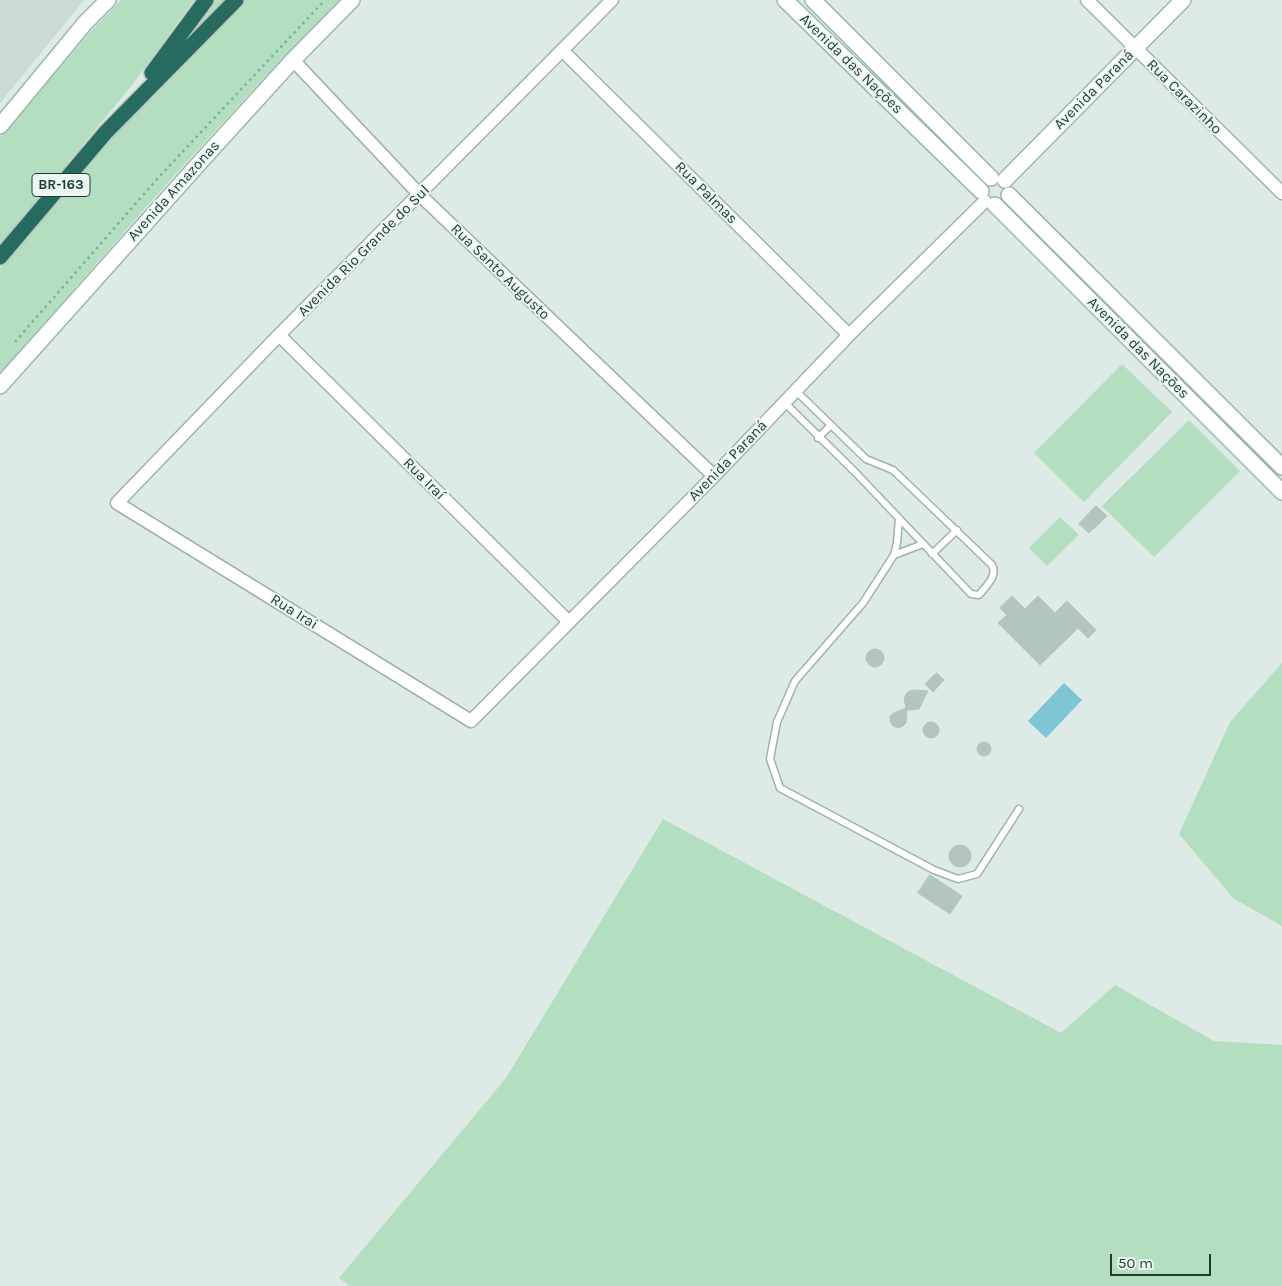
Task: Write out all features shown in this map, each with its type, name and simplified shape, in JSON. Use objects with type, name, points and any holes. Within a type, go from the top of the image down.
[{"type":"highway","name":"BR-163","points":[[0,257],[122,114],[206,0]]},
{"type":"highway","name":"BR-163","points":[[122,114],[236,0]]},
{"type":"main road","points":[[0,126],[86,23],[108,0]]},
{"type":"main road","name":"Avenida Amazonas","points":[[0,386],[203,158],[293,60],[352,0]]},
{"type":"main road","name":"Avenida das Nações","points":[[785,0],[1282,492]]},
{"type":"main road","name":"Avenida das Nações","points":[[814,0],[1001,184],[1282,467]]},
{"type":"main road","name":"Avenida Paraná","points":[[1001,184],[1183,0]]},
{"type":"main road","points":[[983,184],[1001,184],[1002,203],[987,199],[983,184]]},
{"type":"street","name":"Avenida Rio Grande do Sul","points":[[118,503],[279,335],[612,0]]},
{"type":"street","name":"Rua Carazinho","points":[[1087,0],[1282,193]]},
{"type":"street","name":"Rua Palmas","points":[[562,50],[849,335]]},
{"type":"street","name":"Rua Santo Augusto","points":[[293,60],[420,195],[714,476]]},
{"type":"street","name":"Avenida Paraná","points":[[471,722],[714,476],[849,335],[987,199]]},
{"type":"street","name":"Rua Iraí","points":[[279,335],[569,622]]},
{"type":"street","name":"Rua Irai","points":[[118,503],[471,722]]},
{"type":"lane","points":[[785,403],[818,438],[856,473],[970,594],[979,595],[994,575],[992,565],[893,470],[866,459],[796,391]]},
{"type":"lane","points":[[818,438],[830,425]]},
{"type":"lane","points":[[899,519],[894,555],[863,603],[795,681],[777,722],[770,759],[780,788],[934,870],[958,879],[977,874],[1019,809]]},
{"type":"lane","points":[[932,554],[956,530]]},
{"type":"lane","points":[[894,555],[922,544]]},
{"type":"path","points":[[15,342],[158,178],[325,0]]},
{"type":"shaded area","points":[[0,0],[84,0],[0,103]]},
{"type":"green space","points":[[121,0],[194,0],[132,85],[0,245],[0,137],[93,29]]},
{"type":"green space","points":[[215,0],[224,0],[198,27],[195,26]]},
{"type":"green space","points":[[245,0],[340,0],[209,137],[0,374],[0,268],[148,96]]},
{"type":"green space","points":[[1122,364],[1172,412],[1084,502],[1034,453]]},
{"type":"green space","points":[[1189,420],[1240,471],[1154,557],[1102,506]]},
{"type":"green space","points":[[1060,517],[1079,535],[1047,566],[1029,548]]},
{"type":"green space","points":[[1282,663],[1282,926],[1233,898],[1179,834],[1230,722]]},
{"type":"green space","points":[[663,819],[1061,1033],[1115,985],[1214,1041],[1282,1045],[1282,1286],[350,1286],[339,1278],[506,1078]]},
{"type":"water","points":[[1064,683],[1082,700],[1046,738],[1028,721]]},
{"type":"building","points":[[1096,506],[1107,516],[1089,533],[1079,524]]},
{"type":"building","points":[[1012,596],[1025,609],[1038,596],[1055,613],[1067,601],[1096,630],[1088,638],[1078,628],[1040,665],[998,623],[1007,615],[1000,608]]},
{"type":"building","points":[[875,649],[881,652],[884,658],[881,664],[875,667],[869,664],[866,658],[869,652]]},
{"type":"building","points":[[937,673],[944,680],[933,692],[925,684]]},
{"type":"building","points":[[912,690],[928,691],[919,709],[907,710],[906,723],[903,726],[898,728],[893,726],[890,716],[906,708],[904,698]]},
{"type":"building","points":[[928,722],[934,722],[939,727],[937,736],[928,738],[923,733],[923,727]]},
{"type":"building","points":[[981,742],[987,742],[991,749],[987,756],[981,756],[977,752],[977,746]]},
{"type":"building","points":[[960,845],[970,852],[971,856],[964,866],[960,867],[950,860],[949,856],[956,846]]},
{"type":"building","points":[[930,875],[962,896],[950,914],[918,893]]}]
